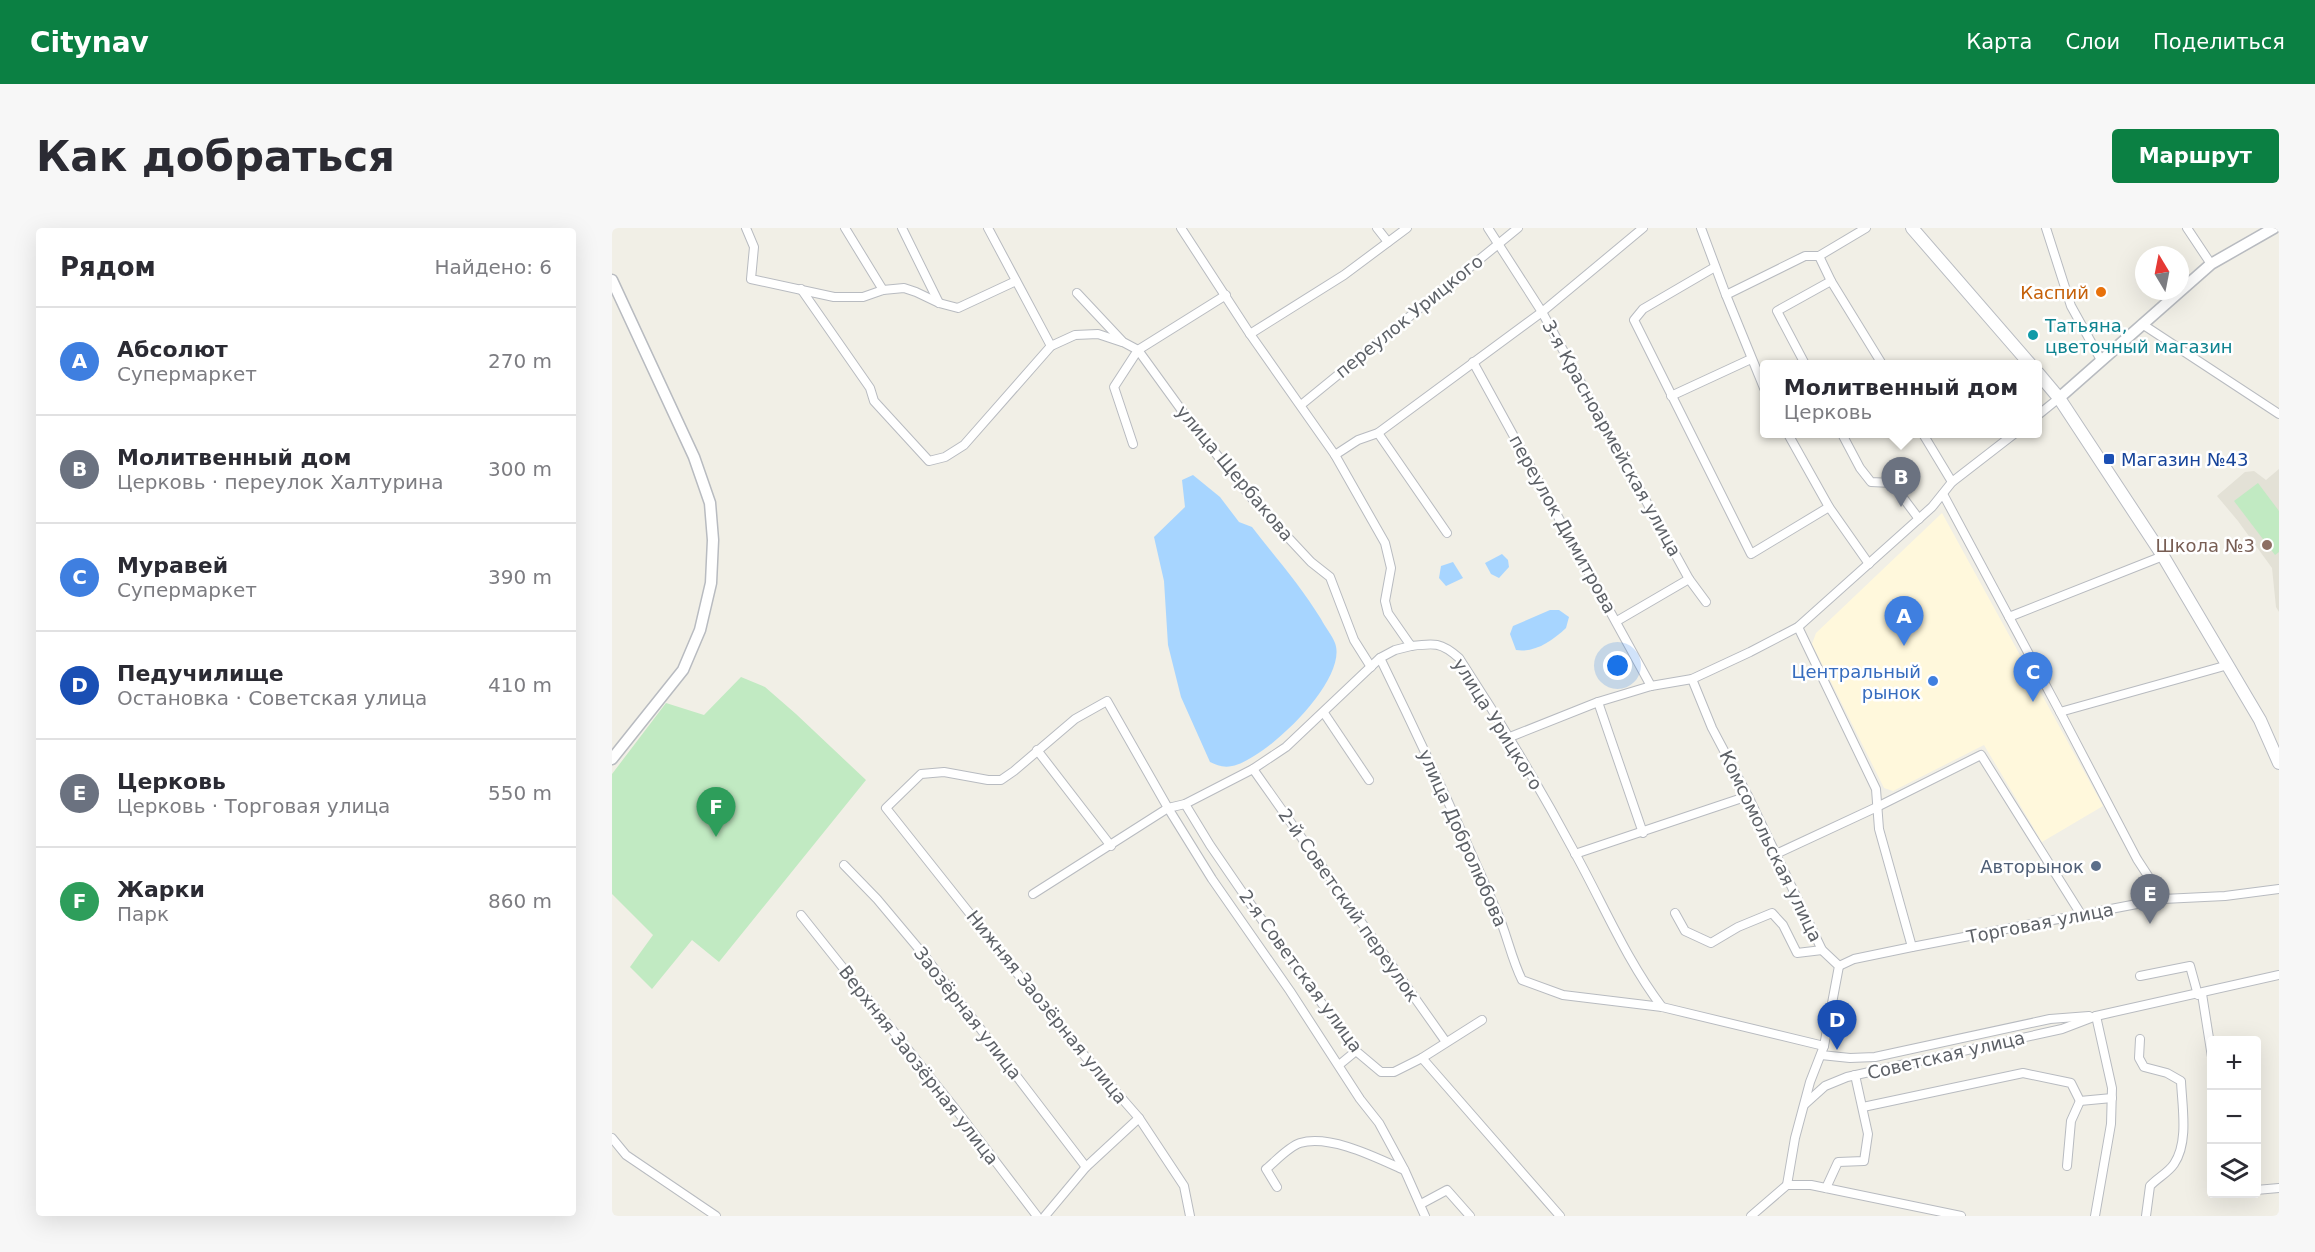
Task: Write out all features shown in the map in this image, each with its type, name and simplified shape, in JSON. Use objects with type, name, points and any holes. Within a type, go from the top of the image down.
[{"type":"main road","points":[[1912,228],[2027,360]]},
{"type":"main road","points":[[2042,379],[2059,398],[2163,556],[2260,720],[2279,763]]},
{"type":"street","points":[[746,228],[754,247],[751,279],[834,297],[862,297],[883,290],[904,288],[916,291],[939,303],[958,308],[1016,282]]},
{"type":"street","points":[[845,228],[883,290]]},
{"type":"street","points":[[902,228],[939,303]]},
{"type":"street","points":[[988,228],[1051,346]]},
{"type":"street","points":[[1033,894],[1168,808],[1185,804],[1253,769],[1286,747],[1380,658],[1395,650],[1411,646],[1388,614],[1385,601],[1391,568],[1387,547],[1335,455],[1250,334],[1181,228]]},
{"type":"street","points":[[1377,228],[1388,242]]},
{"type":"street","points":[[1250,334],[1344,275],[1407,228]]},
{"type":"street","name":"3-я Красноармейская улица","points":[[1488,228],[1542,312],[1689,579],[1706,602]]},
{"type":"street","name":"переулок Урицкого","points":[[1301,405],[1518,228]]},
{"type":"street","points":[[1335,455],[1358,440],[1378,433],[1542,312],[1643,228]]},
{"type":"street","points":[[1701,228],[1760,379]]},
{"type":"street","points":[[1726,295],[1805,256],[1819,256],[1866,228]]},
{"type":"street","points":[[2046,228],[2071,306],[2102,360]]},
{"type":"street","points":[[2187,228],[2211,264]]},
{"type":"street","points":[[2042,411],[2211,264],[2274,228]]},
{"type":"street","points":[[1819,256],[1831,281],[1880,360]]},
{"type":"street","points":[[1715,267],[1643,309],[1634,320],[1751,554],[1829,507]]},
{"type":"street","points":[[612,280],[694,457],[711,503],[713,540],[711,583],[700,630],[683,670],[612,759]]},
{"type":"street","points":[[1803,360],[1777,311],[1831,281]]},
{"type":"street","points":[[801,289],[870,388],[874,401],[929,461],[945,457],[964,445],[1051,346],[1075,335],[1098,334],[1123,342]]},
{"type":"street","name":"улица Щербакова","points":[[1077,293],[1123,342],[1138,351],[1188,419],[1255,502],[1311,562],[1330,577],[1354,640],[1371,667]]},
{"type":"street","points":[[1133,444],[1114,387],[1138,351],[1226,295]]},
{"type":"street","points":[[2142,324],[2279,414]]},
{"type":"street","points":[[1671,396],[1751,358]]},
{"type":"street","name":"переулок Димитрова","points":[[1473,362],[1617,621],[1651,687]]},
{"type":"street","points":[[1378,433],[1447,533]]},
{"type":"street","points":[[1790,438],[1829,507],[1869,564]]},
{"type":"street","points":[[1844,438],[1860,468],[1871,482],[1892,483],[1919,519]]},
{"type":"street","points":[[1925,438],[1952,482]]},
{"type":"street","points":[[1510,737],[1598,702],[1651,687],[1692,679],[1798,627],[1919,519],[1952,482],[2009,438]]},
{"type":"street","points":[[1943,494],[2136,859],[2163,899]]},
{"type":"street","points":[[2009,617],[2163,556]]},
{"type":"street","points":[[1617,621],[1689,579]]},
{"type":"street","points":[[1798,627],[1876,789],[1879,829],[1912,947]]},
{"type":"street","name":"улица Урицкого","points":[[1411,646],[1436,643],[1448,647],[1459,658],[1510,737],[1623,944],[1649,990],[1662,1007]]},
{"type":"street","name":"улица Добролюбова","points":[[1380,658],[1479,870],[1504,929],[1512,958],[1522,980],[1563,995],[1662,1007]]},
{"type":"street","points":[[2060,712],[2228,665]]},
{"type":"street","name":"Комсомольская улица","points":[[1692,679],[1712,728],[1748,796],[1822,950],[1839,966]]},
{"type":"street","points":[[1111,846],[1037,750],[1075,719],[1107,701],[1168,808],[1212,879],[1360,1099],[1379,1123],[1405,1171],[1425,1216]]},
{"type":"street","points":[[1598,702],[1643,833]]},
{"type":"street","points":[[1324,712],[1369,780]]},
{"type":"street","name":"Нижняя Заозёрная улица","points":[[1037,750],[1001,780],[988,780],[944,771],[921,774],[886,808],[1063,1031],[1139,1118],[1184,1186],[1191,1216]]},
{"type":"street","points":[[1776,854],[1982,755],[2082,916]]},
{"type":"street","name":"2-й Советский переулок","points":[[1253,769],[1446,1042]]},
{"type":"street","points":[[1575,854],[1748,796]]},
{"type":"street","name":"2-я Советская улица","points":[[1185,804],[1247,899],[1356,1051],[1381,1072],[1394,1072],[1422,1058]]},
{"type":"street","name":"Заозёрная улица","points":[[843,865],[877,899],[924,955],[1086,1167]]},
{"type":"street","name":"Торговая улица","points":[[1839,966],[1854,959],[1912,947],[2163,899],[2225,896],[2279,890]]},
{"type":"street","points":[[1676,913],[1685,931],[1711,944],[1738,927],[1772,913],[1783,925],[1797,953],[1822,950]]},
{"type":"street","name":"Верхняя Заозёрная улица","points":[[801,915],[957,1111],[1037,1216]]},
{"type":"street","points":[[1751,1216],[1787,1185],[1795,1138],[1824,1046],[1839,966]]},
{"type":"street","points":[[2140,976],[2190,966],[2200,994],[2207,1036]]},
{"type":"street","name":"Советская улица","points":[[1821,1055],[1850,1058],[1875,1057],[2050,1019],[2096,1016],[2279,975]]},
{"type":"street","points":[[1662,1007],[1824,1046]]},
{"type":"street","points":[[2096,1016],[2112,1088],[2111,1124],[2096,1216]]},
{"type":"street","name":"Советская улица","points":[[1804,1105],[1824,1086],[1855,1075],[2062,1029],[2096,1016]]},
{"type":"street","points":[[1482,1020],[1422,1058],[1560,1216]]},
{"type":"street","points":[[2140,1039],[2139,1058],[2144,1067],[2167,1073],[2181,1081],[2183,1138],[2173,1167],[2150,1186],[2146,1216]]},
{"type":"street","points":[[1339,1065],[1356,1051]]},
{"type":"street","points":[[1863,1107],[2023,1073],[2071,1083],[2080,1101],[2072,1121],[2067,1167]]},
{"type":"street","points":[[1826,1188],[1838,1162],[1864,1161],[1868,1134],[1855,1075]]},
{"type":"street","points":[[2080,1101],[2112,1098]]},
{"type":"street","points":[[1047,1216],[1086,1167],[1139,1118]]},
{"type":"street","points":[[612,1138],[626,1155],[716,1216]]},
{"type":"street","points":[[1277,1187],[1266,1169],[1301,1143],[1323,1141],[1366,1154],[1405,1171]]},
{"type":"street","points":[[1787,1185],[1811,1185],[1961,1216]]},
{"type":"street","points":[[2261,1190],[2279,1188]]},
{"type":"street","points":[[1420,1204],[1447,1190],[1470,1216]]},
{"type":"shaded area","name":"Школа №3","points":[[2279,469],[2279,612],[2276,607],[2272,568],[2217,496],[2245,472],[2254,471],[2266,480]]},
{"type":"shaded area","name":"Центральный рынок","points":[[1942,513],[2103,806],[2042,842],[1984,745],[1893,791],[1884,788],[1812,644],[1816,633]]},
{"type":"green space","points":[[2258,483],[2279,511],[2279,552],[2275,555],[2234,501]]},
{"type":"green space","points":[[741,677],[765,687],[866,780],[719,962],[692,940],[652,989],[630,967],[653,935],[612,894],[612,774],[666,703],[704,715]]},
{"type":"water","points":[[1193,475],[1220,497],[1239,522],[1252,527],[1305,595],[1335,643],[1336,659],[1329,677],[1317,697],[1301,716],[1264,749],[1246,761],[1229,767],[1210,762],[1181,697],[1168,645],[1164,581],[1154,537],[1185,507],[1182,480]]},
{"type":"water","points":[[1502,554],[1508,560],[1509,567],[1499,578],[1491,574],[1485,563]]},
{"type":"water","points":[[1453,562],[1463,578],[1446,586],[1439,578],[1441,566]]},
{"type":"water","points":[[1550,610],[1559,610],[1569,617],[1566,628],[1543,645],[1530,650],[1516,650],[1510,634],[1513,626]]},
{"type":"place","name":"Каспий","points":[[2101,292]]},
{"type":"place","name":"Татьяна, цветочный магазин","points":[[2033,335]]},
{"type":"place","name":"Магазин №43","points":[[2109,459]]},
{"type":"place","name":"Молитвенный дом","points":[[1901,507]]},
{"type":"place","name":"Школа №3","points":[[2267,545]]},
{"type":"place","name":"Абсолют","points":[[1904,646]]},
{"type":"place","name":"Центральный рынок","points":[[1933,681]]},
{"type":"place","name":"Муравей","points":[[2033,702]]},
{"type":"place","name":"Жарки","points":[[716,837]]},
{"type":"place","name":"Авторынок","points":[[2096,866]]},
{"type":"place","name":"Церковь","points":[[2150,924]]},
{"type":"place","name":"Педучилище","points":[[1837,1050]]}]
